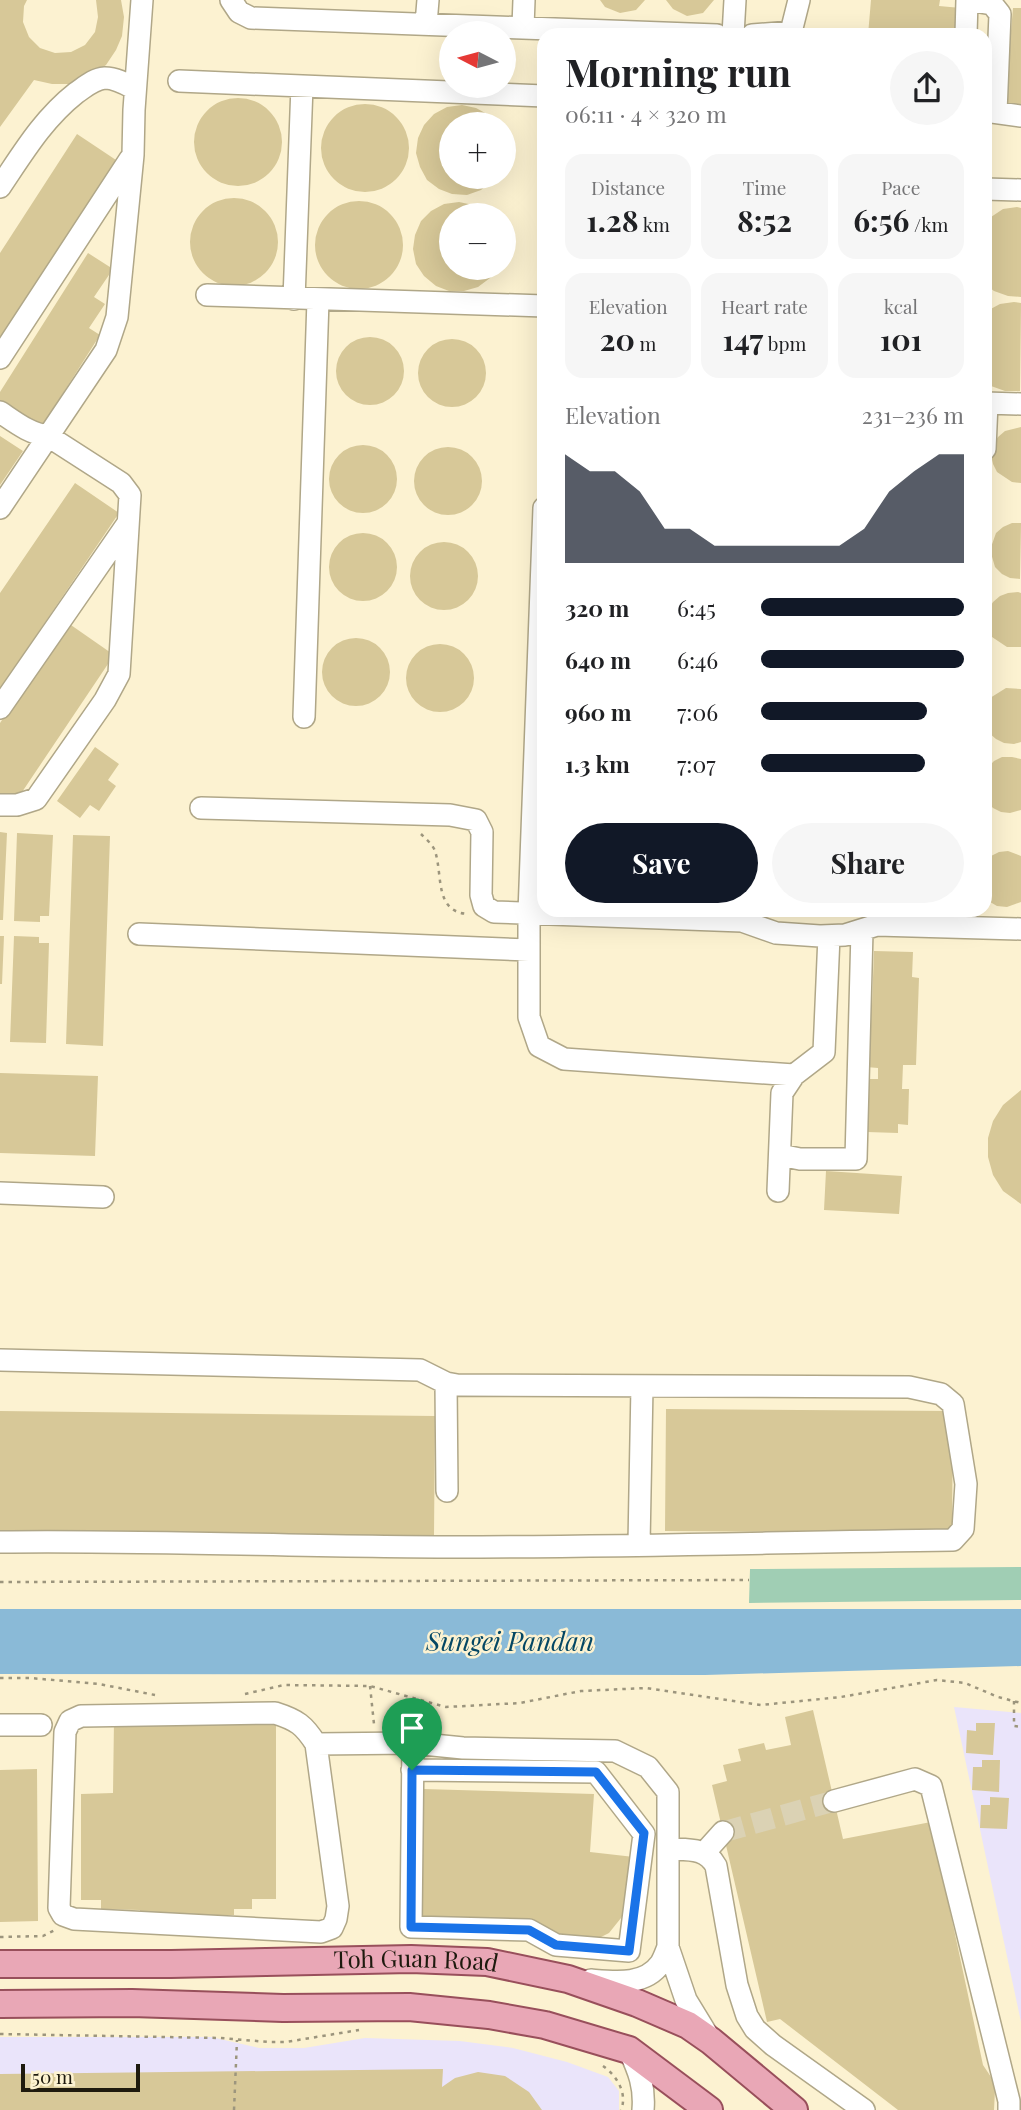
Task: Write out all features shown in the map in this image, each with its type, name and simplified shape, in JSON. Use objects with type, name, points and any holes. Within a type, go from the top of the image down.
[{"type":"main road","name":"Toh Guan Road","points":[[0,1964],[411,1959],[487,1962],[568,1979],[637,2003],[688,2025],[794,2110]]},
{"type":"main road","name":"Toh Guan Road","points":[[0,2004],[409,2007],[489,2015],[545,2025],[629,2050],[709,2110]]},
{"type":"street","points":[[0,508],[106,350],[117,317],[133,155],[142,0]]},
{"type":"street","points":[[232,0],[239,12],[251,18],[537,29]]},
{"type":"street","points":[[426,24],[428,0]]},
{"type":"street","points":[[523,27],[524,0]]},
{"type":"street","points":[[733,28],[735,0]]},
{"type":"street","points":[[792,28],[799,0]]},
{"type":"street","points":[[967,28],[967,0],[992,4],[1000,15],[992,100]]},
{"type":"street","points":[[0,187],[54,111],[89,83],[106,78],[135,89]]},
{"type":"street","points":[[179,81],[537,96]]},
{"type":"street","points":[[295,299],[302,86]]},
{"type":"street","points":[[992,111],[1021,116]]},
{"type":"street","points":[[0,358],[133,155]]},
{"type":"street","points":[[992,188],[1021,190]]},
{"type":"street","points":[[207,295],[537,306]]},
{"type":"street","points":[[304,717],[318,300]]},
{"type":"street","points":[[992,403],[1021,404]]},
{"type":"street","points":[[0,412],[26,429],[48,436],[121,482],[130,495],[119,674],[105,700],[36,799],[17,805],[0,806]]},
{"type":"street","points":[[0,708],[129,522]]},
{"type":"street","points":[[537,697],[529,913],[529,1017],[539,1046],[564,1059],[794,1075]]},
{"type":"street","points":[[201,808],[450,815],[476,820],[482,832],[481,895],[484,906],[494,912],[537,913]]},
{"type":"street","points":[[715,917],[742,921],[776,933],[830,936],[862,931],[877,925],[967,919],[1021,929]]},
{"type":"street","points":[[780,1154],[800,1158],[856,1158],[862,931]]},
{"type":"street","points":[[139,934],[529,950]]},
{"type":"street","points":[[778,1191],[782,1093],[794,1075],[824,1052],[830,936]]},
{"type":"street","points":[[0,1193],[103,1197]]},
{"type":"street","points":[[0,1360],[420,1370],[446,1383],[909,1387],[941,1394],[953,1404],[966,1484],[963,1529],[953,1540],[458,1547],[268,1546],[101,1541],[0,1542]]},
{"type":"street","points":[[446,1383],[447,1491]]},
{"type":"street","points":[[639,1544],[642,1385]]},
{"type":"street","points":[[275,1713],[304,1726],[316,1744],[338,1906],[332,1928],[321,1932],[74,1919],[64,1915],[59,1908],[65,1732],[70,1721],[81,1716],[275,1713]]},
{"type":"street","points":[[0,1725],[41,1725]]},
{"type":"street","points":[[412,1770],[596,1772],[644,1833],[629,1951],[556,1945],[529,1930],[411,1927],[412,1770],[413,1743]]},
{"type":"street","points":[[316,1744],[413,1743],[463,1748],[615,1751],[649,1766],[668,1792],[668,1947],[686,2000],[711,2041]]},
{"type":"street","points":[[834,1801],[915,1779],[931,1786],[1009,2101],[1009,2110]]},
{"type":"street","points":[[705,1852],[723,1832]]},
{"type":"street","points":[[668,1849],[705,1852],[716,1866],[737,1985],[747,2016],[755,2029],[864,2110]]},
{"type":"street","points":[[568,1979],[616,1983],[634,1980],[650,1973],[661,1963],[668,1947]]},
{"type":"street","points":[[629,2050],[641,2076],[645,2096],[643,2110]]},
{"type":"path","points":[[403,814],[435,849],[441,887],[448,906],[459,913],[469,914]]},
{"type":"path","points":[[0,1582],[749,1580]]},
{"type":"path","points":[[0,1678],[99,1684],[146,1695],[159,1695]]},
{"type":"path","points":[[244,1694],[284,1685],[370,1686],[446,1707],[520,1703],[581,1691],[646,1688],[761,1704],[841,1697],[937,1680],[965,1683],[1021,1703]]},
{"type":"path","points":[[370,1686],[375,1744]]},
{"type":"path","points":[[1014,1701],[1014,1726],[1021,1727]]},
{"type":"path","points":[[0,2034],[220,2038],[286,2042],[362,2030]]},
{"type":"path","points":[[234,2110],[237,2040]]},
{"type":"path","points":[[593,2062],[605,2066],[618,2079],[624,2102],[621,2110]]},
{"type":"shaded area","points":[[954,1707],[1021,1713],[1021,2022]]},
{"type":"shaded area","points":[[0,2037],[211,2037],[259,2048],[304,2048],[365,2038],[460,2041],[513,2048],[567,2062],[608,2077],[619,2091],[619,2110],[0,2110]]},
{"type":"green space","points":[[1021,1567],[1021,1600],[749,1603],[750,1569]]},
{"type":"water","name":"Sungei Pandan","points":[[0,1609],[1021,1609],[1021,1666],[705,1675],[0,1674]]},
{"type":"building","points":[[0,0],[27,0],[23,22],[29,37],[40,48],[55,53],[71,52],[85,45],[95,32],[98,17],[96,0],[121,0],[124,17],[122,36],[106,65],[89,77],[70,84],[34,80],[0,127]]},
{"type":"building","points":[[600,0],[645,0],[636,10],[620,13],[605,7]]},
{"type":"building","points":[[666,0],[714,0],[703,13],[687,16],[673,9]]},
{"type":"building","points":[[871,0],[940,0],[939,6],[961,8],[960,28],[869,28]]},
{"type":"building","points":[[1013,8],[1021,8],[1021,112],[1004,111]]},
{"type":"building","points":[[229,98],[247,98],[263,105],[275,117],[282,133],[282,151],[275,167],[263,179],[247,186],[229,186],[213,179],[201,167],[194,151],[194,133],[201,117],[213,105]]},
{"type":"building","points":[[356,104],[374,104],[390,111],[402,123],[409,139],[409,157],[402,173],[390,185],[374,192],[356,192],[340,185],[328,173],[321,157],[321,139],[328,123],[340,111]]},
{"type":"building","points":[[462,105],[483,112],[439,112],[439,189],[427,180],[416,153],[418,138],[424,125],[434,114],[447,107]]},
{"type":"building","points":[[77,134],[122,164],[0,351],[0,253]]},
{"type":"building","points":[[439,189],[482,189],[467,195],[452,194]]},
{"type":"building","points":[[225,198],[243,198],[259,205],[271,217],[278,233],[278,251],[271,267],[259,279],[243,286],[225,286],[209,279],[197,267],[190,251],[190,233],[197,217],[209,205]]},
{"type":"building","points":[[350,201],[368,201],[384,208],[396,220],[403,236],[403,254],[396,270],[384,282],[368,289],[350,289],[334,282],[322,270],[315,254],[315,236],[322,220],[334,208]]},
{"type":"building","points":[[439,207],[439,280],[487,280],[478,287],[449,291],[436,286],[424,276],[416,264],[413,249],[415,235],[421,221]]},
{"type":"building","points":[[1021,208],[1021,297],[1008,296],[992,289],[992,216],[1003,209]]},
{"type":"building","points":[[88,253],[113,269],[94,297],[105,304],[89,328],[100,335],[39,431],[0,406],[0,392]]},
{"type":"building","points":[[1021,303],[1020,391],[1005,391],[992,386],[992,308],[1000,304]]},
{"type":"building","points":[[370,337],[383,340],[394,347],[401,358],[404,371],[401,384],[394,395],[383,402],[370,405],[357,402],[346,395],[339,384],[336,371],[339,358],[346,347],[357,340]]},
{"type":"building","points":[[452,339],[465,342],[476,349],[483,360],[486,373],[483,386],[476,397],[465,404],[452,407],[439,404],[428,397],[421,386],[418,373],[421,360],[428,349],[439,342]]},
{"type":"building","points":[[1021,427],[1021,483],[1012,482],[997,472],[993,464],[993,445],[1005,431]]},
{"type":"building","points":[[0,436],[23,451],[0,485]]},
{"type":"building","points":[[363,445],[376,448],[387,455],[394,466],[397,479],[394,492],[387,503],[376,510],[363,513],[350,510],[339,503],[332,492],[329,479],[332,466],[339,455],[350,448]]},
{"type":"building","points":[[448,447],[461,450],[472,457],[479,468],[482,481],[479,494],[472,505],[461,512],[448,515],[435,512],[424,505],[417,494],[414,481],[417,468],[424,457],[435,450]]},
{"type":"building","points":[[75,483],[119,513],[0,689],[0,593]]},
{"type":"building","points":[[1021,523],[1020,579],[1010,578],[995,567],[992,544],[996,533],[1003,527]]},
{"type":"building","points":[[363,533],[376,536],[387,543],[394,554],[397,567],[394,580],[387,591],[376,598],[363,601],[350,598],[339,591],[332,580],[329,567],[332,554],[339,543],[350,536]]},
{"type":"building","points":[[444,542],[457,545],[468,552],[475,563],[478,576],[475,589],[468,600],[457,607],[444,610],[431,607],[420,600],[413,589],[410,576],[413,563],[420,552],[431,545]]},
{"type":"building","points":[[1008,593],[1021,593],[1021,647],[1007,647],[992,637],[992,604]]},
{"type":"building","points":[[68,623],[114,655],[14,804],[0,794],[0,723]]},
{"type":"building","points":[[356,638],[369,641],[380,648],[387,659],[390,672],[387,685],[380,696],[369,703],[356,706],[343,703],[332,696],[325,685],[322,672],[325,659],[332,648],[343,641]]},
{"type":"building","points":[[440,644],[453,647],[464,654],[471,665],[474,678],[471,691],[464,702],[453,709],[440,712],[427,709],[416,702],[409,691],[406,678],[409,665],[416,654],[427,647]]},
{"type":"building","points":[[1006,688],[1021,689],[1021,742],[1004,743],[992,736],[992,697]]},
{"type":"building","points":[[95,747],[119,764],[108,780],[116,786],[99,811],[90,805],[80,818],[57,801]]},
{"type":"building","points":[[1002,757],[1021,759],[1021,810],[1010,813],[992,807],[994,761]]},
{"type":"building","points":[[0,832],[7,833],[3,920],[0,920]]},
{"type":"building","points":[[17,833],[53,835],[49,916],[40,916],[40,922],[14,921]]},
{"type":"building","points":[[73,835],[110,836],[103,1046],[66,1044]]},
{"type":"building","points":[[1008,851],[1021,856],[1021,902],[1007,907],[992,903],[992,856]]},
{"type":"building","points":[[0,936],[4,936],[2,984],[0,984]]},
{"type":"building","points":[[14,936],[39,937],[39,943],[49,943],[46,1043],[10,1042]]},
{"type":"building","points":[[874,951],[913,952],[912,977],[919,978],[916,1065],[903,1065],[902,1089],[909,1089],[908,1125],[898,1124],[898,1133],[867,1132],[869,1079],[878,1079],[878,1068],[866,1067],[868,1006],[872,1006]]},
{"type":"building","points":[[0,1073],[98,1076],[95,1156],[0,1153]]},
{"type":"building","points":[[1021,1090],[1021,1204],[1003,1191],[993,1175],[988,1157],[988,1138],[993,1121],[1003,1105]]},
{"type":"building","points":[[826,1171],[902,1176],[899,1214],[824,1210]]},
{"type":"building","points":[[666,1409],[953,1411],[952,1533],[665,1531]]},
{"type":"building","points":[[0,1411],[435,1416],[434,1536],[0,1531]]},
{"type":"building","points":[[813,1710],[843,1839],[931,1822],[983,2065],[995,2090],[994,2110],[898,2110],[780,2019],[767,2022],[712,1785],[727,1781],[723,1765],[741,1761],[738,1749],[764,1743],[766,1750],[791,1745],[785,1717]]},
{"type":"building","points":[[276,1719],[276,1899],[252,1899],[252,1909],[234,1909],[234,1915],[140,1915],[140,1910],[101,1909],[101,1900],[81,1900],[81,1794],[113,1793],[114,1720]]},
{"type":"building","points":[[976,1723],[995,1723],[993,1755],[966,1753],[967,1730],[976,1731]]},
{"type":"building","points":[[982,1760],[1000,1760],[999,1792],[972,1790],[973,1767],[982,1767]]},
{"type":"building","points":[[37,1769],[38,1921],[0,1922],[0,1770]]},
{"type":"building","points":[[423,1789],[594,1794],[590,1852],[634,1857],[629,1908],[609,1933],[597,1939],[418,1922]]},
{"type":"building","points":[[990,1797],[1009,1798],[1007,1829],[980,1828],[981,1805],[990,1805]]},
{"type":"building","points":[[443,2069],[442,2087],[455,2078],[478,2072],[505,2076],[529,2092],[542,2110],[0,2110],[0,2074]]},
{"type":"tunnel","points":[[723,1832],[834,1801]]},
{"type":"route","points":[[412,1770],[596,1772],[644,1833],[629,1951],[556,1945],[529,1930],[411,1927],[412,1770]]}]
